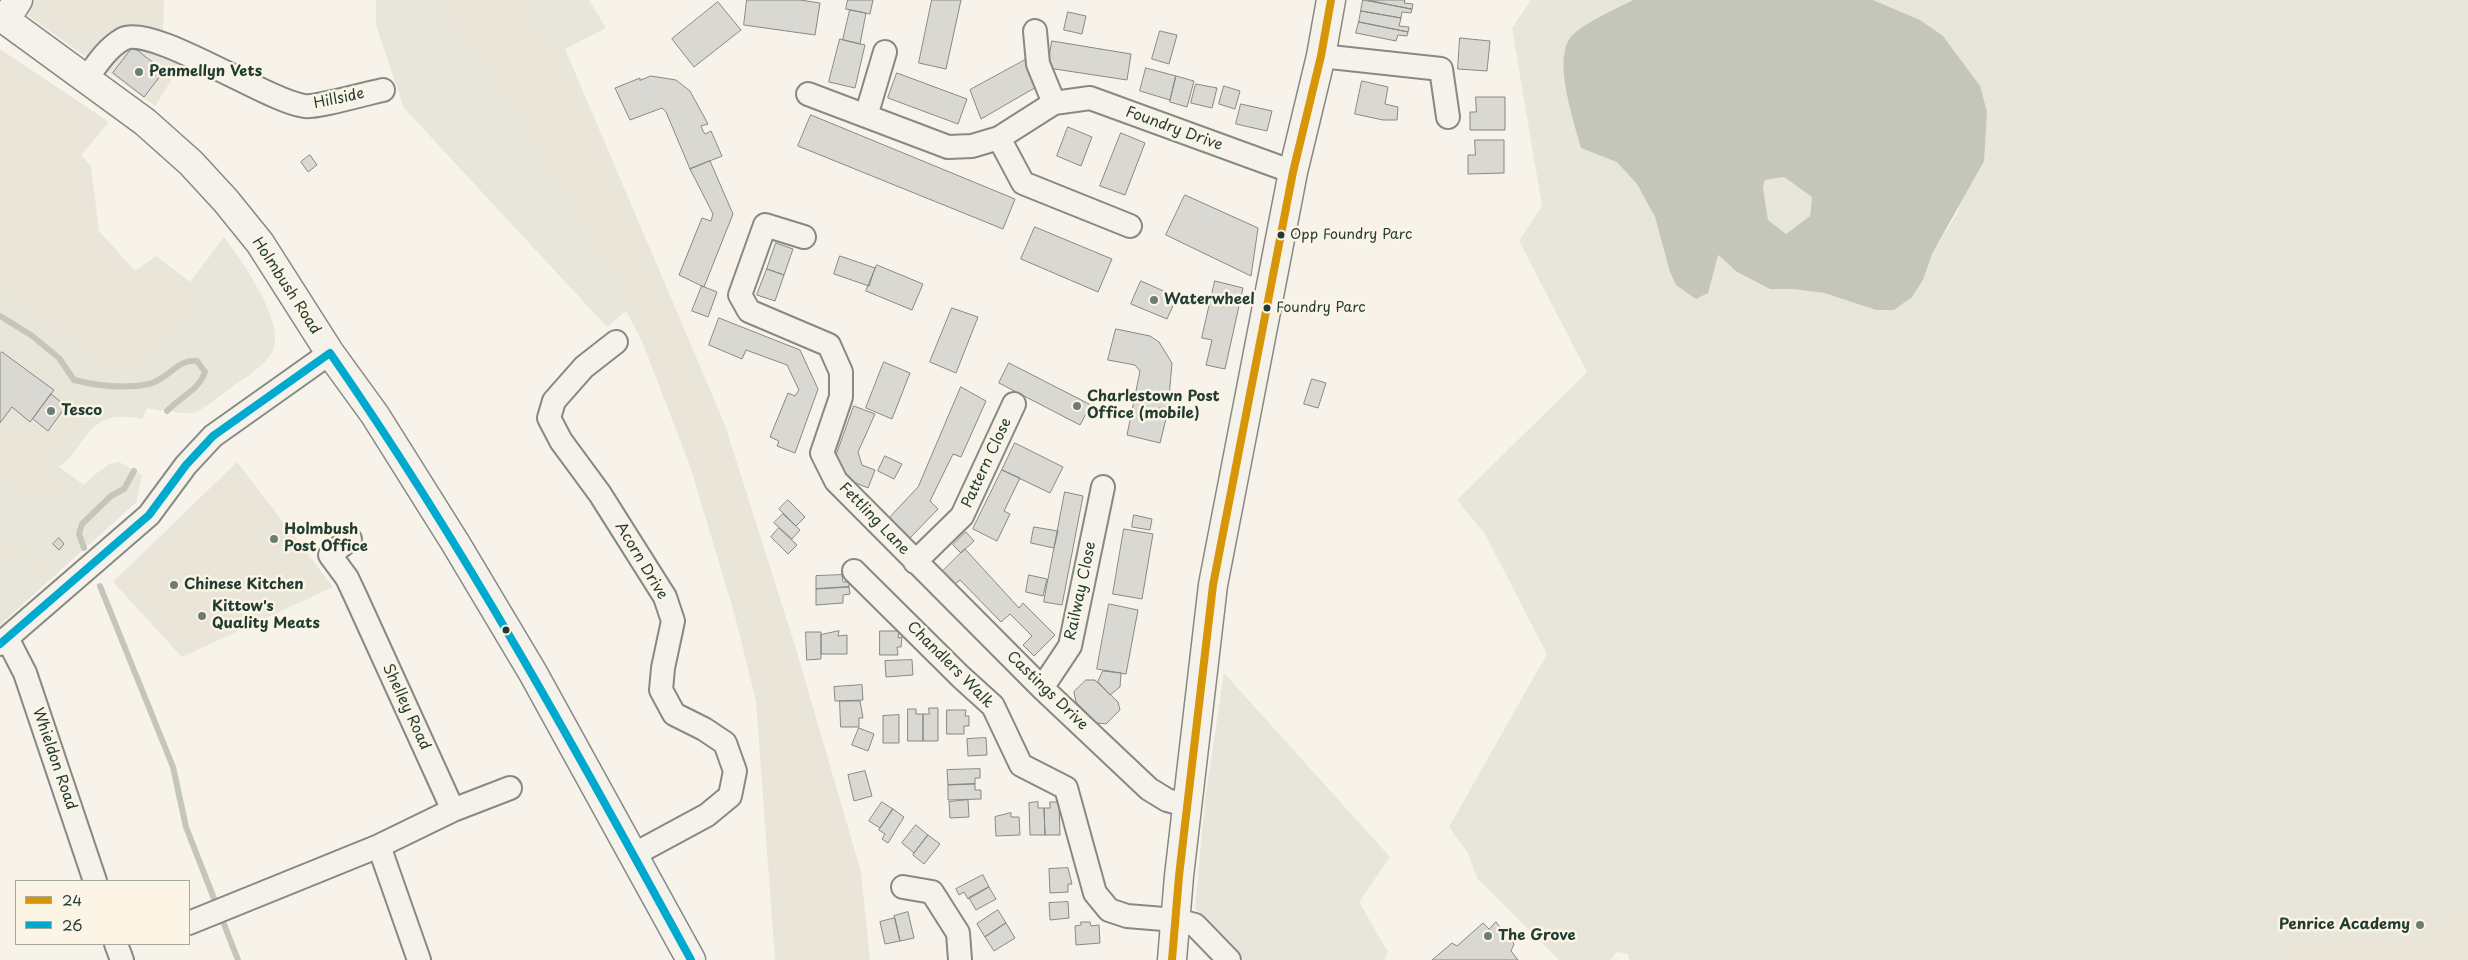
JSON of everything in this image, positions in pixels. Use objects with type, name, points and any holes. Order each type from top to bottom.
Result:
[{"type":"main road","points":[[1172,960],[1213,585],[1293,172],[1321,56],[1331,0]]},
{"type":"main road","name":"Holmbush Road","points":[[8,12],[87,78],[145,122],[191,163],[226,201],[260,243],[330,353],[375,415],[456,544],[533,673],[691,960]]},
{"type":"street","points":[[1035,31],[1038,64],[1054,103]]},
{"type":"street","name":"Hillside","points":[[87,78],[106,51],[125,38],[158,42],[280,99],[306,106],[383,90]]},
{"type":"street","points":[[866,116],[885,52]]},
{"type":"street","points":[[1321,56],[1441,69],[1448,117]]},
{"type":"street","name":"Foundry Drive","points":[[808,94],[948,147],[972,146],[999,138],[1054,103],[1090,98],[1293,172]]},
{"type":"street","points":[[999,138],[1023,183],[1130,226]]},
{"type":"street","name":"Fettling Lane","points":[[804,237],[765,225],[740,296],[750,311],[829,345],[841,372],[841,397],[822,453],[836,481],[915,562]]},
{"type":"street","name":"Acorn Drive","points":[[616,342],[584,367],[554,401],[549,418],[561,441],[600,494],[666,597],[673,621],[663,668],[661,690],[674,714],[704,729],[725,743],[735,771],[730,796],[706,814],[634,855]]},
{"type":"street","points":[[4,641],[148,515],[186,465],[214,436],[330,353]]},
{"type":"street","name":"Pattern Close","points":[[915,562],[962,516],[1014,404]]},
{"type":"street","name":"Railway Close","points":[[1042,688],[1070,646],[1103,487]]},
{"type":"street","name":"Shelley Road","points":[[350,539],[330,555],[351,587],[453,810]]},
{"type":"street","name":"Castings Drive","points":[[915,562],[1042,688],[1149,789],[1168,800],[1188,806]]},
{"type":"street","name":"Chandlers Walk","points":[[854,571],[993,706],[1021,765],[1066,788],[1095,893],[1109,910],[1127,916],[1176,920],[1195,925],[1229,960]]},
{"type":"street","name":"Whieldon Road","points":[[4,641],[25,673],[95,880]]},
{"type":"street","points":[[208,916],[379,846],[453,810],[510,788]]},
{"type":"street","points":[[379,846],[418,956]]},
{"type":"street","points":[[904,887],[932,892],[958,934],[960,960]]},
{"type":"shaded area","points":[[6,0],[164,0],[163,37],[192,47],[155,106]]},
{"type":"shaded area","points":[[376,0],[427,0],[498,103],[626,311],[607,327],[404,108],[376,25]]},
{"type":"shaded area","points":[[427,0],[527,0],[565,49],[725,425],[796,649],[861,872],[870,960],[775,960],[756,701],[735,616],[690,466],[642,341],[626,311],[498,103]]},
{"type":"shaded area","points":[[527,0],[589,0],[606,28],[565,49]]},
{"type":"shaded area","points":[[1531,0],[1633,0],[1612,10],[1564,51],[1564,69],[1581,148],[1617,162],[1638,184],[1653,212],[1670,272],[1717,255],[1737,272],[1770,289],[1793,289],[1824,293],[1876,310],[1894,310],[1912,297],[1923,280],[1932,254],[1959,210],[1920,20],[1873,0],[2468,0],[2468,907],[2276,943],[2269,960],[1629,960],[1628,954],[1617,952],[1610,960],[1559,960],[1477,878],[1468,853],[1449,827],[1547,654],[1485,534],[1457,500],[1587,372],[1519,241],[1542,206],[1512,28]]},
{"type":"shaded area","points":[[1633,0],[1873,0],[1920,20],[1943,36],[1980,86],[1987,112],[1984,161],[1932,254],[1923,280],[1912,297],[1894,310],[1876,310],[1824,293],[1793,289],[1770,289],[1737,272],[1718,255],[1708,293],[1696,299],[1676,285],[1670,272],[1655,217],[1637,184],[1617,162],[1581,148],[1566,92],[1564,62],[1565,49],[1570,38],[1581,28]],"holes":[[[1784,177],[1812,197],[1810,216],[1786,234],[1768,220],[1763,187],[1765,180]]]},
{"type":"shaded area","points":[[0,49],[109,122],[81,155],[91,166],[99,231],[135,271],[156,256],[190,282],[193,299],[275,342],[273,351],[252,373],[192,413],[147,408],[142,419],[101,409],[55,464],[84,485],[109,464],[119,462],[142,475],[136,502],[0,625]]},
{"type":"shaded area","points":[[1784,177],[1812,197],[1810,216],[1786,234],[1768,220],[1763,187],[1765,180]]},
{"type":"shaded area","points":[[224,237],[250,275],[267,308],[273,324],[275,338],[270,355],[250,375],[197,412],[192,413],[172,412],[178,405],[201,391],[215,366],[211,350],[204,346],[180,356],[151,375],[138,381],[104,383],[104,389],[131,391],[157,387],[182,376],[187,379],[188,385],[161,411],[147,408],[142,419],[119,417],[103,421],[92,429],[62,465],[48,468],[48,462],[55,460],[95,405],[0,334],[0,302],[11,306],[106,378],[116,381],[132,369],[142,379],[196,314],[199,306],[193,299],[190,282]]},
{"type":"shaded area","points":[[119,462],[142,475],[136,502],[89,545],[79,534],[69,536],[59,512],[94,476],[110,465]]},
{"type":"shaded area","points":[[237,462],[333,587],[182,657],[113,582]]},
{"type":"shaded area","points":[[0,487],[47,520],[59,538],[43,554],[11,531],[20,519],[0,502]]},
{"type":"shaded area","points":[[0,560],[28,583],[31,595],[0,625],[0,598],[6,590],[0,584]]},
{"type":"shaded area","points":[[1224,673],[1390,857],[1359,902],[1388,952],[1384,960],[1244,960],[1195,908],[1205,800]]},
{"type":"shaded area","name":"Penrice Academy","points":[[2468,907],[2468,960],[2269,960],[2276,943]]},
{"type":"building","points":[[747,0],[800,0],[820,3],[815,35],[744,25]]},
{"type":"building","points":[[848,0],[873,0],[870,14],[846,9]]},
{"type":"building","points":[[932,0],[961,0],[946,69],[919,63]]},
{"type":"building","points":[[1363,0],[1412,9],[1411,13],[1402,12],[1401,18],[1361,11]]},
{"type":"building","points":[[1368,0],[1405,0],[1404,3],[1413,4],[1412,9]]},
{"type":"building","points":[[718,2],[741,30],[694,67],[672,39]]},
{"type":"building","points":[[850,10],[866,13],[860,44],[843,40]]},
{"type":"building","points":[[1361,11],[1401,18],[1399,26],[1409,27],[1408,32],[1359,22]]},
{"type":"building","points":[[1068,12],[1086,16],[1082,34],[1064,30]]},
{"type":"building","points":[[1359,22],[1408,32],[1407,36],[1398,35],[1396,41],[1356,33]]},
{"type":"building","points":[[1160,31],[1177,35],[1169,64],[1152,59]]},
{"type":"building","points":[[1460,38],[1490,41],[1487,71],[1458,69]]},
{"type":"building","points":[[840,39],[865,45],[855,88],[829,82]]},
{"type":"building","points":[[1052,41],[1131,54],[1127,80],[1048,68]]},
{"type":"building","name":"Penmellyn Vets","points":[[133,47],[164,71],[144,97],[113,73]]},
{"type":"building","points":[[1027,59],[1038,86],[981,119],[970,90]]},
{"type":"building","points":[[1146,68],[1176,76],[1170,100],[1140,91]]},
{"type":"building","points":[[897,73],[967,99],[958,124],[888,98]]},
{"type":"building","points":[[651,76],[676,80],[690,91],[708,124],[701,126],[703,131],[705,134],[711,131],[722,156],[690,169],[666,112],[662,108],[630,120],[615,88],[640,78],[640,80]]},
{"type":"building","points":[[1176,76],[1194,81],[1187,107],[1170,102]]},
{"type":"building","points":[[1362,81],[1388,87],[1385,104],[1398,107],[1397,120],[1383,120],[1355,114]]},
{"type":"building","points":[[1196,84],[1217,88],[1212,108],[1191,103]]},
{"type":"building","points":[[1224,86],[1240,91],[1235,109],[1219,104]]},
{"type":"building","points":[[1476,97],[1505,97],[1505,130],[1470,130],[1470,112],[1476,112]]},
{"type":"building","points":[[1241,104],[1272,111],[1267,131],[1236,124]]},
{"type":"building","points":[[811,115],[1015,199],[1003,229],[798,146]]},
{"type":"building","points":[[1068,127],[1092,137],[1081,166],[1057,156]]},
{"type":"building","points":[[1121,133],[1145,143],[1125,195],[1100,186]]},
{"type":"building","points":[[1475,140],[1504,140],[1504,173],[1468,174],[1468,155],[1475,155]]},
{"type":"building","points":[[310,155],[317,165],[308,172],[301,162]]},
{"type":"building","points":[[710,161],[733,214],[704,287],[679,275],[702,218],[711,221],[713,214],[690,169]]},
{"type":"building","points":[[1185,195],[1258,228],[1251,276],[1166,235]]},
{"type":"building","points":[[1035,227],[1112,259],[1098,292],[1021,259]]},
{"type":"building","points":[[776,243],[793,249],[784,275],[767,269]]},
{"type":"building","points":[[840,256],[875,268],[869,286],[834,274]]},
{"type":"building","points":[[877,265],[923,284],[912,310],[866,291]]},
{"type":"building","points":[[767,269],[784,275],[775,301],[757,295]]},
{"type":"building","name":"Waterwheel","points":[[1141,281],[1177,297],[1167,319],[1131,304]]},
{"type":"building","points":[[1215,281],[1243,288],[1225,369],[1206,365],[1212,340],[1202,338]]},
{"type":"building","points":[[702,286],[717,292],[708,317],[692,311]]},
{"type":"building","points":[[952,308],[978,317],[956,373],[930,362]]},
{"type":"building","points":[[719,318],[800,350],[818,389],[795,453],[777,446],[779,441],[770,437],[788,393],[795,396],[799,390],[787,365],[746,350],[742,359],[709,345]]},
{"type":"building","points":[[1116,329],[1150,336],[1159,342],[1172,363],[1168,409],[1159,408],[1157,416],[1166,419],[1160,443],[1127,435],[1140,371],[1135,365],[1108,360]]},
{"type":"building","name":"Tesco","points":[[2,352],[54,390],[30,422],[12,407],[0,423],[0,354]]},
{"type":"building","points":[[884,362],[910,373],[892,419],[866,408]]},
{"type":"building","points":[[1009,363],[1091,405],[1080,425],[999,383]]},
{"type":"building","points":[[1312,379],[1326,383],[1318,408],[1304,404]]},
{"type":"building","points":[[961,387],[986,401],[961,457],[953,454],[930,501],[938,509],[908,540],[887,520],[918,487]]},
{"type":"building","name":"Tesco","points":[[51,394],[66,406],[48,431],[33,419]]},
{"type":"building","points":[[854,406],[875,414],[858,452],[862,465],[875,470],[868,488],[849,480],[836,456]]},
{"type":"building","points":[[1015,443],[1063,467],[1050,493],[1002,470]]},
{"type":"building","points":[[885,456],[902,464],[894,479],[878,471]]},
{"type":"building","points":[[1002,470],[1020,478],[1004,511],[1010,514],[997,541],[973,529]]},
{"type":"building","points":[[1065,492],[1083,496],[1062,605],[1044,602]]},
{"type":"building","points":[[788,500],[805,517],[796,526],[779,509]]},
{"type":"building","points":[[783,514],[800,530],[792,539],[774,523]]},
{"type":"building","points":[[1134,515],[1152,519],[1150,530],[1132,527]]},
{"type":"building","points":[[1034,527],[1058,531],[1054,548],[1031,543]]},
{"type":"building","points":[[779,528],[797,545],[788,554],[771,537]]},
{"type":"building","points":[[1124,529],[1153,534],[1142,599],[1113,594]]},
{"type":"building","points":[[966,532],[974,541],[961,553],[953,545]]},
{"type":"building","points":[[59,538],[64,544],[59,550],[53,544]]},
{"type":"building","points":[[965,549],[1019,608],[1023,603],[1055,635],[1034,656],[1023,645],[1032,636],[1010,614],[1001,622],[960,580],[955,584],[942,572]]},
{"type":"building","points":[[842,575],[843,582],[849,582],[849,587],[816,589],[816,576]]},
{"type":"building","points":[[1029,575],[1047,579],[1043,596],[1026,592]]},
{"type":"building","points":[[849,587],[850,594],[843,595],[843,603],[816,605],[816,589]]},
{"type":"building","points":[[1109,604],[1138,610],[1126,674],[1097,669]]},
{"type":"building","points":[[839,631],[838,636],[847,635],[847,654],[821,654],[821,635]]},
{"type":"building","points":[[880,631],[899,631],[898,638],[902,637],[901,647],[897,647],[898,655],[880,655]]},
{"type":"building","points":[[806,632],[821,632],[821,659],[807,660]]},
{"type":"building","points":[[912,660],[913,675],[886,677],[885,661]]},
{"type":"building","points":[[1103,671],[1121,673],[1120,687],[1110,695],[1098,682]]},
{"type":"building","points":[[1086,680],[1095,680],[1118,702],[1120,710],[1106,724],[1097,723],[1076,702],[1074,692]]},
{"type":"building","points":[[862,685],[863,700],[835,701],[834,687]]},
{"type":"building","points":[[840,701],[860,701],[863,718],[859,718],[859,727],[841,727]]},
{"type":"building","points":[[929,708],[938,708],[938,741],[923,741],[923,714],[929,714]]},
{"type":"building","points":[[908,709],[916,709],[916,714],[923,714],[923,741],[908,741]]},
{"type":"building","points":[[947,710],[966,710],[965,716],[969,716],[969,726],[964,726],[964,734],[947,734]]},
{"type":"building","points":[[899,715],[899,743],[883,743],[883,716]]},
{"type":"building","points":[[859,728],[874,734],[868,751],[852,745]]},
{"type":"building","points":[[986,738],[987,755],[968,756],[967,739]]},
{"type":"building","points":[[980,769],[980,778],[975,778],[975,784],[948,785],[947,770]]},
{"type":"building","points":[[865,771],[872,796],[854,801],[848,775]]},
{"type":"building","points":[[975,784],[975,790],[981,790],[981,799],[948,800],[948,785]]},
{"type":"building","points":[[968,800],[969,817],[950,818],[949,802]]},
{"type":"building","points":[[882,802],[893,809],[880,828],[869,821]]},
{"type":"building","points":[[1038,802],[1038,808],[1044,808],[1045,835],[1030,835],[1029,803]]},
{"type":"building","points":[[1050,802],[1059,802],[1060,835],[1045,835],[1044,808],[1050,808]]},
{"type":"building","points":[[893,809],[904,817],[888,843],[882,839],[885,834],[879,830]]},
{"type":"building","points":[[1011,813],[1011,817],[1019,817],[1020,835],[996,836],[995,817]]},
{"type":"building","points":[[916,825],[928,835],[914,853],[902,843]]},
{"type":"building","points":[[928,835],[940,844],[924,864],[913,855]]},
{"type":"building","points":[[1068,868],[1072,884],[1068,884],[1068,892],[1050,893],[1049,869]]},
{"type":"building","points":[[983,875],[989,887],[968,899],[964,892],[959,895],[956,889]]},
{"type":"building","points":[[989,887],[996,899],[976,910],[969,898]]},
{"type":"building","points":[[1068,902],[1069,918],[1050,920],[1049,903]]},
{"type":"building","points":[[998,910],[1006,923],[985,937],[977,924]]},
{"type":"building","points":[[908,912],[914,938],[900,941],[894,916]]},
{"type":"building","points":[[895,918],[900,941],[885,944],[880,922]]},
{"type":"building","points":[[1081,922],[1090,922],[1091,926],[1099,925],[1100,943],[1076,945],[1075,926],[1081,925]]},
{"type":"building","name":"The Grove","points":[[1496,922],[1514,944],[1511,951],[1518,960],[1432,960],[1452,943],[1457,946],[1483,923],[1489,929]]},
{"type":"building","points":[[1006,923],[1015,938],[994,951],[985,937]]},
{"type":"waterway","points":[[0,316],[31,335],[59,358],[74,380],[121,387],[140,386],[156,382],[184,363],[197,361],[205,372],[202,379],[167,411]]},
{"type":"waterway","points":[[84,548],[79,534],[82,524],[111,496],[124,489],[134,471]]},
{"type":"waterway","points":[[100,586],[173,767],[186,827],[238,960]]},
{"type":"transit line","name":"24","points":[[1172,960],[1179,876],[1213,585],[1293,172],[1321,56],[1331,0]]},
{"type":"transit line","name":"26","points":[[0,644],[149,515],[186,465],[213,436],[330,353],[380,426],[474,576],[563,728],[691,960]]},
{"type":"place","name":"Penmellyn Vets","points":[[139,72]]},
{"type":"place","name":"Opp Foundry Parc","points":[[1281,235]]},
{"type":"place","name":"Waterwheel","points":[[1154,300]]},
{"type":"place","name":"Foundry Parc","points":[[1267,308]]},
{"type":"place","name":"Charlestown Post Office (mobile)","points":[[1077,406]]},
{"type":"place","name":"Tesco","points":[[51,411]]},
{"type":"place","name":"Holmbush Post Office","points":[[274,539]]},
{"type":"place","name":"Chinese Kitchen","points":[[174,585]]},
{"type":"place","name":"Kittow's Quality Meats","points":[[202,616]]},
{"type":"place","name":"Penrice Academy","points":[[2420,925]]},
{"type":"place","name":"The Grove","points":[[1488,936]]}]
